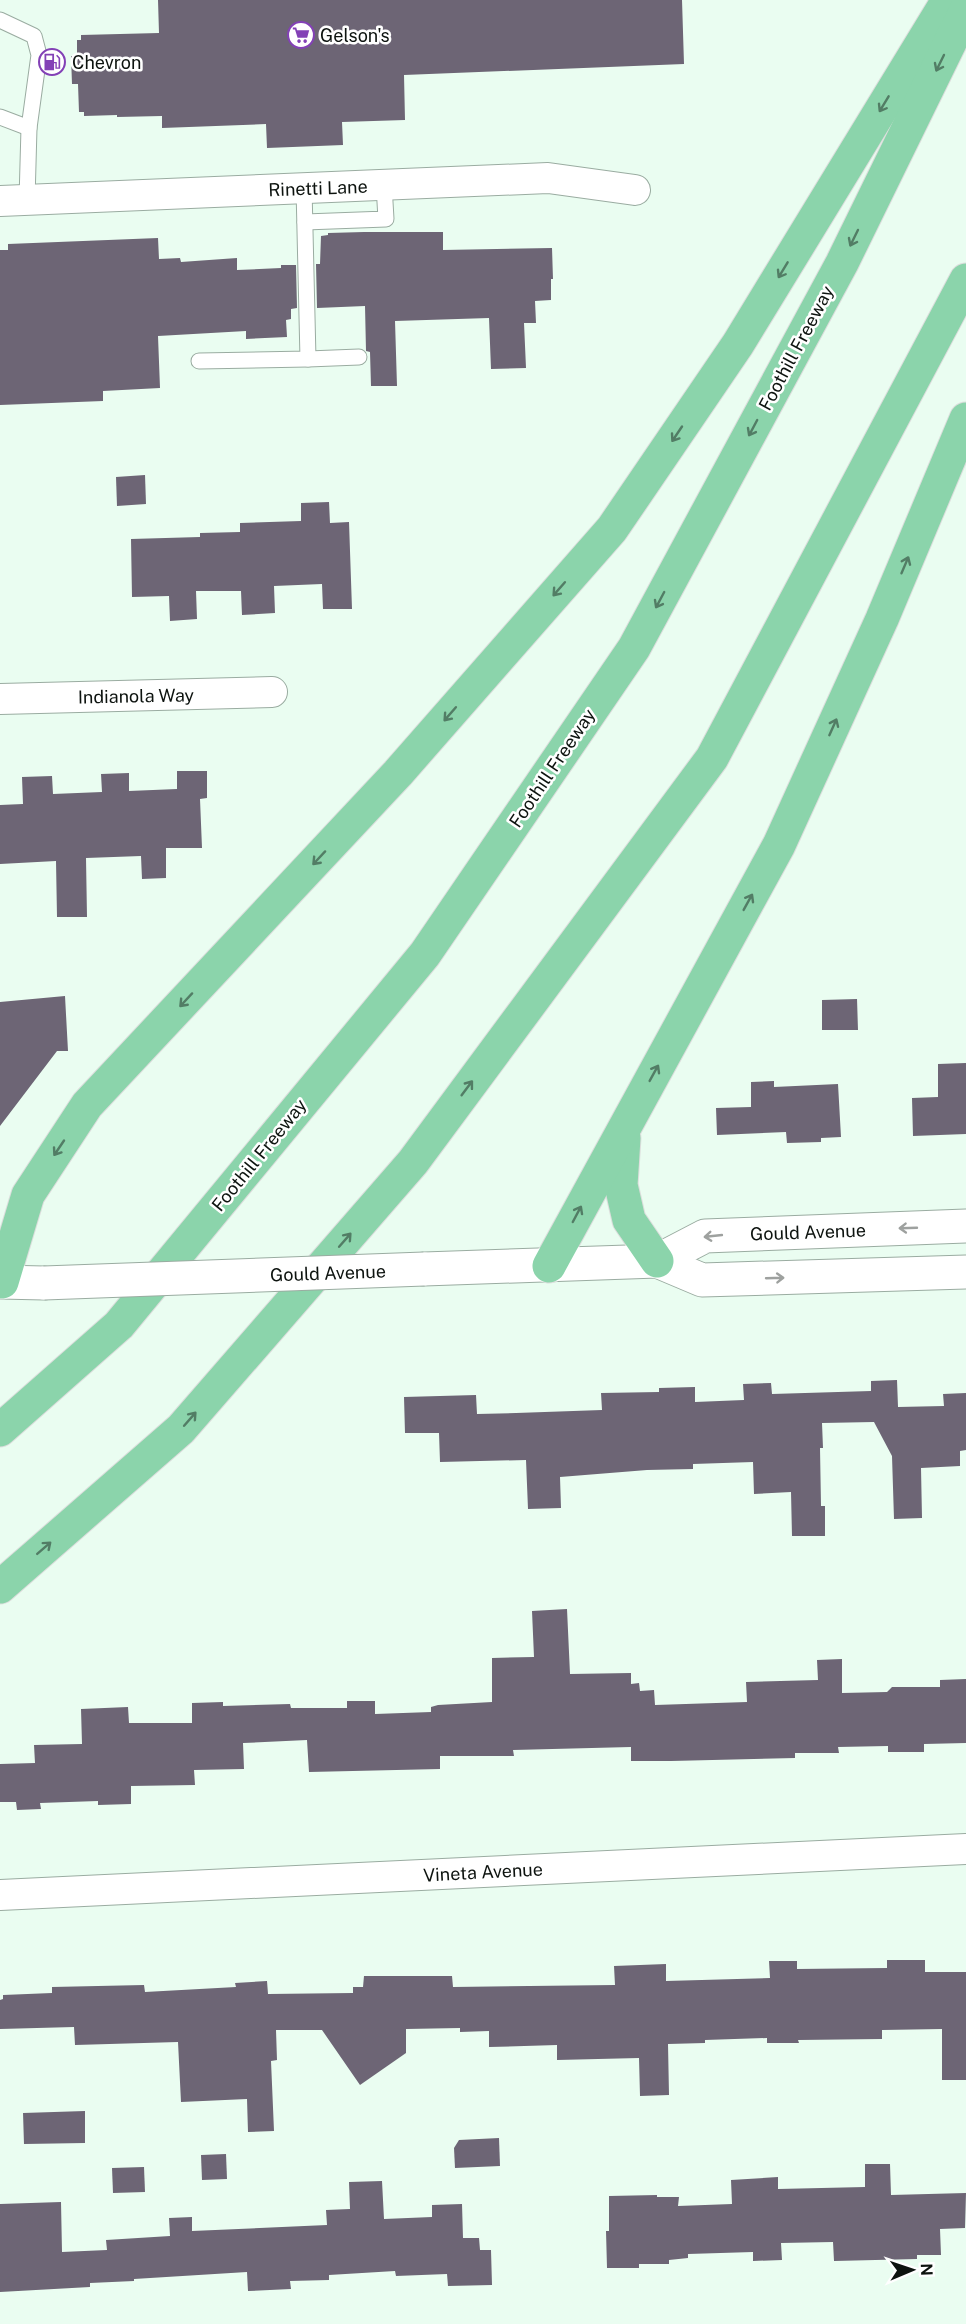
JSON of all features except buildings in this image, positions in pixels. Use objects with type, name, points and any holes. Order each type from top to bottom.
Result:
[{"type":"highway","points":[[1,1282],[28,1195],[87,1105],[398,773],[612,529],[738,344],[948,0]]},
{"type":"highway","name":"Foothill Freeway","points":[[0,1430],[119,1325],[417,964],[634,648],[842,263],[966,10]]},
{"type":"highway","points":[[0,1587],[181,1429],[413,1161],[697,777],[711,758],[966,280]]},
{"type":"highway","points":[[549,1266],[779,845],[882,619],[966,419]]},
{"type":"highway","points":[[625,1124],[621,1185],[629,1220],[657,1261]]},
{"type":"street","name":"Rinetti Lane","points":[[13,200],[548,178],[635,190]]},
{"type":"street","name":"Indianola Way","points":[[0,699],[272,692]]},
{"type":"street","name":"Gould Avenue","points":[[1,1282],[44,1283],[657,1261],[705,1236],[966,1226]]},
{"type":"street","name":"Gould Avenue","points":[[657,1261],[702,1280],[966,1272]]},
{"type":"street","name":"Vineta Avenue","points":[[0,1895],[966,1849]]},
{"type":"lane","points":[[1,22],[34,36],[39,55],[29,128],[13,200]]},
{"type":"lane","points":[[0,117],[29,128]]},
{"type":"lane","points":[[305,222],[386,219],[384,185]]},
{"type":"lane","points":[[304,188],[308,359]]},
{"type":"lane","points":[[199,361],[359,357]]},
{"type":"place","name":"Gelson's","points":[[301,35]]},
{"type":"place","name":"Chevron","points":[[52,62]]}]
